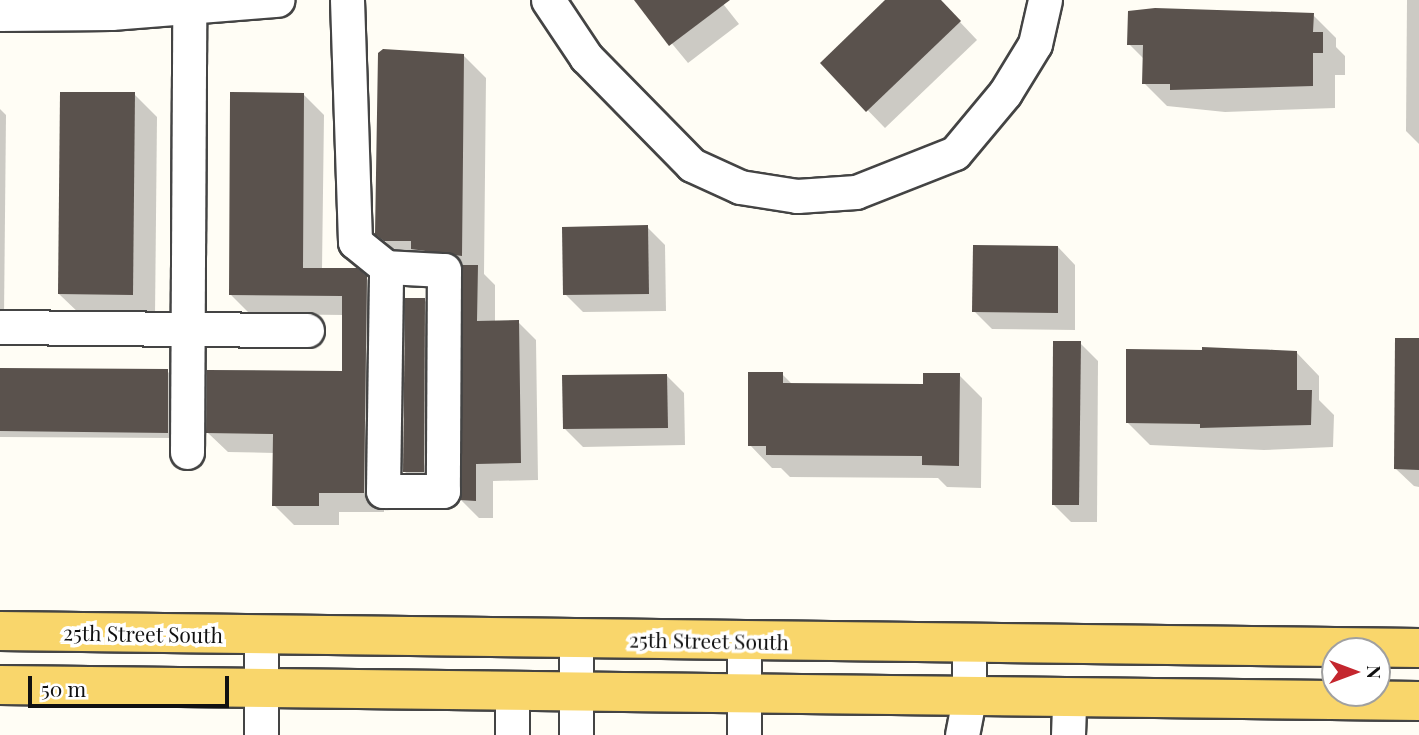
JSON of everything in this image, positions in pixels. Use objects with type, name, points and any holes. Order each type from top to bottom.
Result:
[{"type":"main road","name":"25th Street South","points":[[0,631],[1419,648]]},
{"type":"main road","points":[[0,685],[969,698],[1068,717],[1419,701]]},
{"type":"street","points":[[0,14],[189,8],[277,0]]},
{"type":"street","points":[[347,0],[355,242],[386,267],[444,270],[443,491],[383,491],[386,267]]},
{"type":"street","points":[[548,0],[586,57],[692,165],[740,187],[797,197],[856,192],[955,153],[1005,93],[1035,44],[1045,0]]},
{"type":"street","points":[[187,452],[189,8]]},
{"type":"street","points":[[0,327],[307,330]]},
{"type":"street","points":[[261,635],[261,735]]},
{"type":"street","points":[[576,638],[576,735]]},
{"type":"street","points":[[744,640],[744,735]]},
{"type":"street","points":[[962,735],[969,698],[969,644]]},
{"type":"street","points":[[512,692],[512,735]]},
{"type":"building","points":[[634,0],[730,0],[669,46]]},
{"type":"building","points":[[885,0],[941,0],[961,21],[866,112],[820,63]]},
{"type":"building","points":[[1155,8],[1314,13],[1313,32],[1323,32],[1323,53],[1313,53],[1313,86],[1170,90],[1170,84],[1142,84],[1143,45],[1127,45],[1128,11]]},
{"type":"building","points":[[383,49],[464,54],[462,256],[411,249],[411,241],[384,241],[375,234],[378,53]]},
{"type":"building","points":[[60,92],[135,92],[133,295],[58,294]]},
{"type":"building","points":[[230,92],[304,93],[303,268],[357,268],[367,276],[364,493],[319,493],[319,506],[272,506],[273,434],[206,433],[207,370],[342,371],[342,296],[229,295]]},
{"type":"building","points":[[648,225],[649,294],[563,295],[562,227]]},
{"type":"building","points":[[973,245],[1058,246],[1058,313],[972,312]]},
{"type":"building","points":[[462,265],[478,265],[477,321],[519,320],[521,463],[476,464],[476,501],[460,500]]},
{"type":"building","points":[[405,298],[425,298],[424,472],[403,472]]},
{"type":"building","points":[[1395,338],[1419,338],[1419,470],[1394,469]]},
{"type":"building","points":[[1053,341],[1081,341],[1079,505],[1052,505]]},
{"type":"building","points":[[1202,347],[1297,351],[1297,390],[1312,390],[1311,425],[1200,428],[1200,424],[1126,423],[1126,349],[1202,350]]},
{"type":"building","points":[[0,368],[168,369],[168,433],[0,431]]},
{"type":"building","points":[[748,372],[783,372],[783,383],[923,384],[923,373],[960,373],[959,466],[922,465],[922,456],[766,455],[766,446],[748,446]]},
{"type":"building","points":[[667,374],[668,428],[563,429],[562,375]]}]
